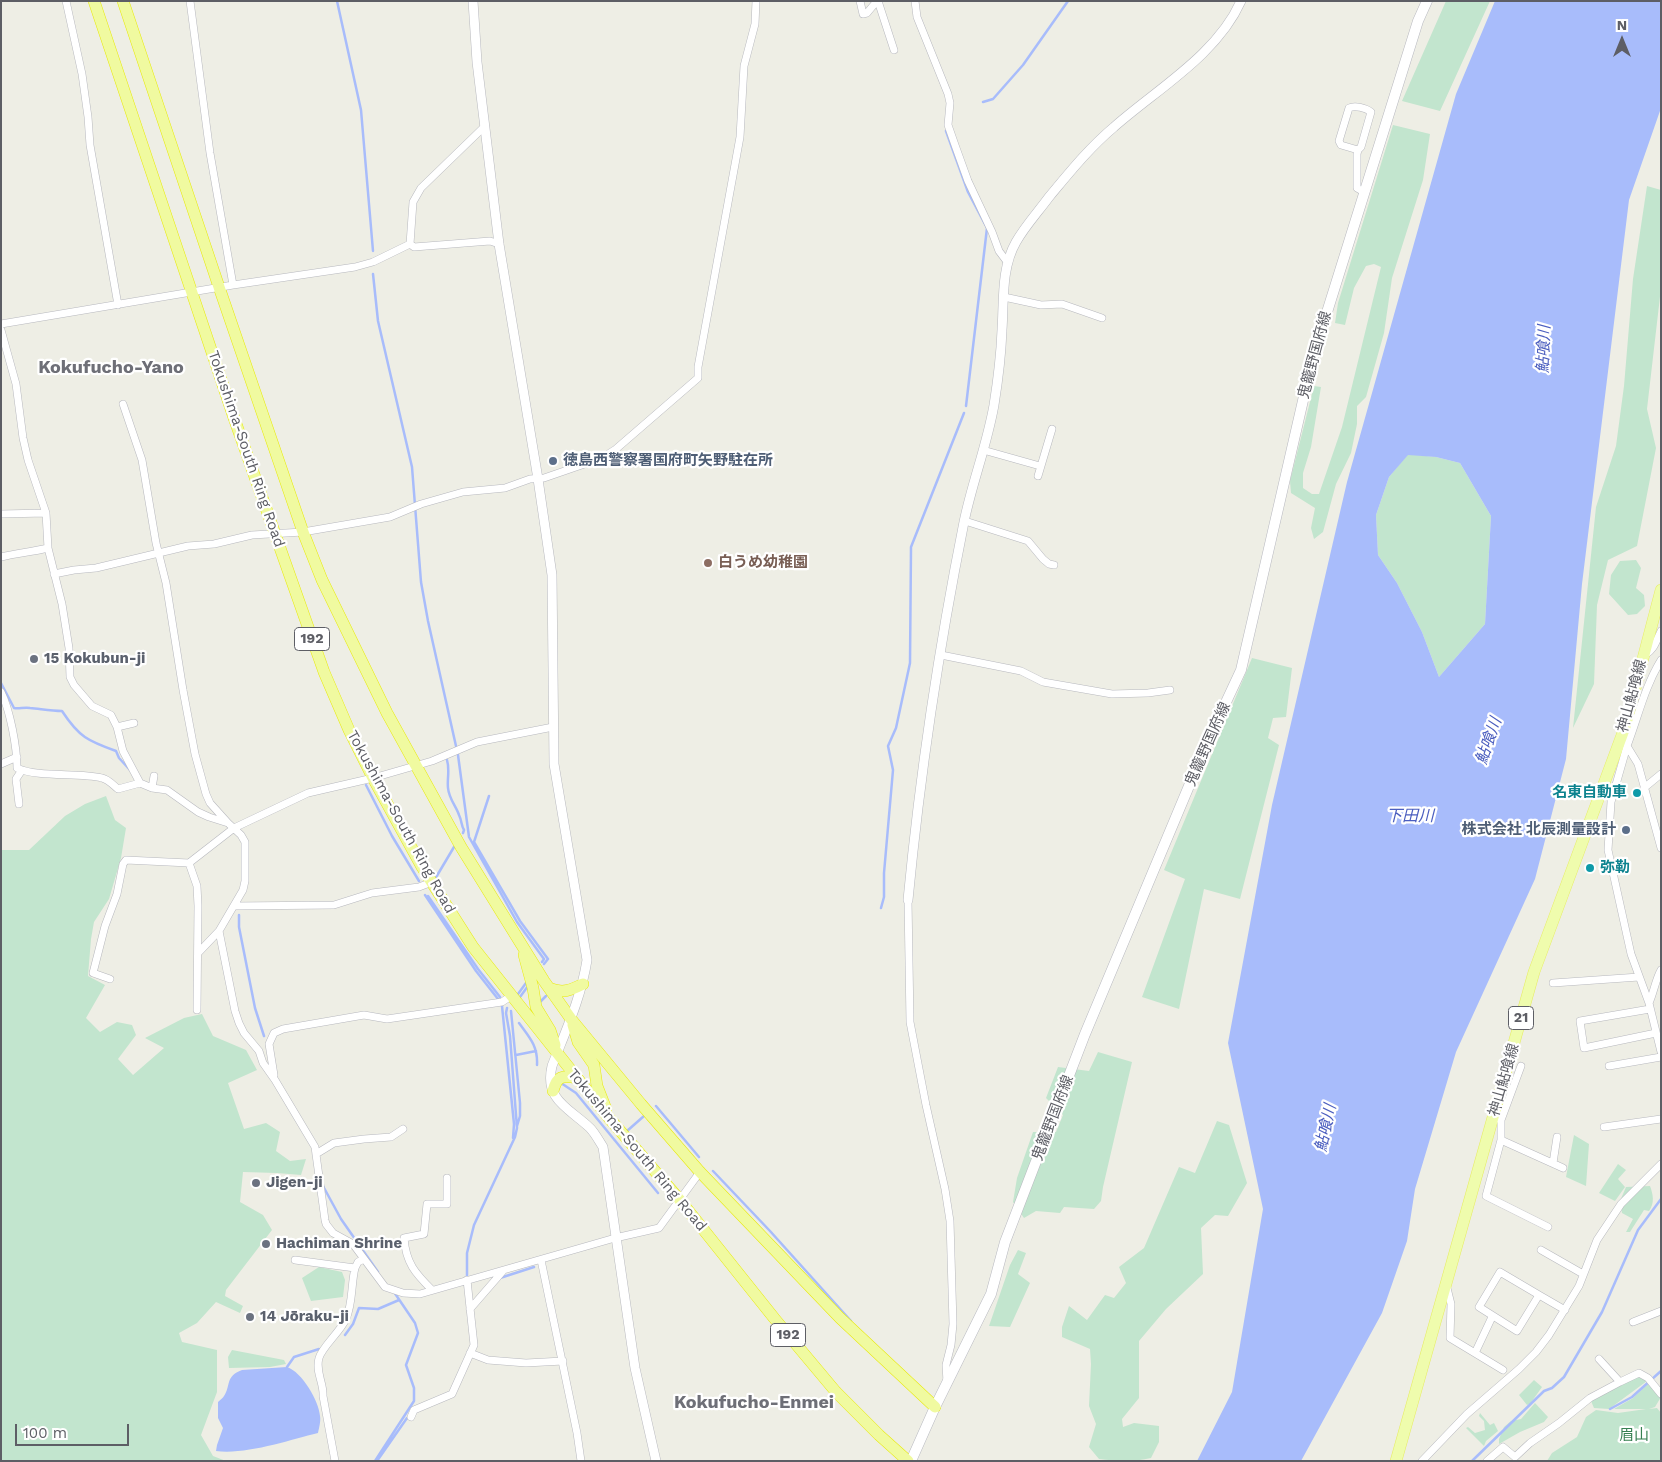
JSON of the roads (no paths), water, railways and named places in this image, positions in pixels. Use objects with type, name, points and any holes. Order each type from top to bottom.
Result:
[{"type":"highway","name":"Tokushima-South Ring Road","points":[[94,1],[192,292],[324,672],[349,730],[373,778],[432,882],[472,947],[609,1118],[679,1199],[836,1392],[879,1436],[909,1461]]},
{"type":"highway","name":"Tokushima-South Ring Road","points":[[123,1],[303,532],[322,580],[358,656],[461,847],[549,988],[571,1019],[641,1104],[700,1172],[840,1318],[935,1407]]},
{"type":"highway","points":[[522,946],[536,1007],[550,1030],[557,1052]]},
{"type":"highway","points":[[549,988],[555,991],[567,991],[583,984]]},
{"type":"highway","points":[[571,1019],[578,1042],[594,1065],[597,1086],[609,1118]]},
{"type":"highway","points":[[553,1091],[555,1083],[559,1078],[564,1076],[577,1078]]},
{"type":"main road","name":"鬼籠野国府線","points":[[909,1461],[991,1294],[1005,1242],[1085,1034],[1207,743],[1241,670],[1313,356],[1418,21],[1427,1]]},
{"type":"main road","name":"神山鮎喰線","points":[[1396,1461],[1446,1285],[1497,1118],[1534,972],[1625,727],[1661,590]]},
{"type":"street","points":[[66,1],[82,74],[90,144],[118,305]]},
{"type":"street","points":[[190,1],[210,153],[233,285]]},
{"type":"street","points":[[474,1],[477,62],[499,244],[552,575],[554,764],[587,960],[583,984],[557,1052],[550,1076],[553,1091],[568,1111],[591,1129],[603,1148],[635,1368],[656,1461]]},
{"type":"street","points":[[54,574],[96,568],[188,546],[275,532],[303,532],[390,517],[415,506],[463,492],[505,488],[530,480],[544,478],[602,458],[616,449],[698,378],[698,367],[740,137],[744,66],[755,24],[756,1]]},
{"type":"street","points":[[860,1],[863,14],[868,13],[877,1]]},
{"type":"street","points":[[877,1],[894,50]]},
{"type":"street","points":[[915,1],[917,17],[948,94],[950,103],[948,125],[955,146],[999,251],[1008,263]]},
{"type":"street","points":[[947,1383],[946,1365],[951,1345],[953,1324],[950,1221],[910,1022],[908,900],[914,834],[951,590],[964,521],[994,408],[1000,370],[1008,263],[1010,254],[1021,234],[1089,150],[1114,126],[1204,53],[1227,27],[1241,1]]},
{"type":"street","points":[[1358,150],[1341,144],[1339,141],[1349,108],[1352,106],[1371,112],[1361,147],[1358,150],[1357,188],[1364,192]]},
{"type":"street","points":[[410,244],[413,202],[421,188],[485,126]]},
{"type":"street","points":[[410,244],[414,247],[490,241],[499,244]]},
{"type":"street","points":[[1,324],[219,287],[355,268],[373,262],[410,244]]},
{"type":"street","points":[[1004,298],[1041,305],[1062,304],[1102,318]]},
{"type":"street","points":[[1,330],[16,384],[23,438],[28,460],[46,513],[48,548],[66,627],[70,677],[74,685],[92,706],[111,715],[117,726],[123,751],[140,783],[152,788],[167,790],[198,812],[231,825]]},
{"type":"street","points":[[123,404],[142,460],[166,584],[185,699],[204,786],[210,802],[245,842],[245,881],[243,890],[219,931],[198,954]]},
{"type":"street","points":[[1038,476],[1052,429]]},
{"type":"street","points":[[983,450],[1040,466]]},
{"type":"street","points":[[1,514],[46,513]]},
{"type":"street","points":[[964,521],[1028,541],[1042,559],[1054,565]]},
{"type":"street","points":[[1,556],[29,553],[48,548]]},
{"type":"street","points":[[1642,657],[1651,651],[1661,631]]},
{"type":"street","points":[[941,655],[1021,671],[1043,682],[1112,694],[1170,690]]},
{"type":"street","points":[[1661,660],[1652,676],[1626,746],[1611,802],[1608,850],[1631,954],[1650,1006],[1661,1052]]},
{"type":"street","points":[[1,692],[6,702],[17,756],[17,768],[102,778],[118,789],[140,783]]},
{"type":"street","points":[[117,726],[134,723]]},
{"type":"street","points":[[110,979],[93,973],[105,926],[118,894],[123,864],[126,860],[189,863],[231,825],[308,793],[373,778],[416,764],[432,761],[476,742],[553,727]]},
{"type":"street","points":[[1625,727],[1626,746],[1638,764],[1661,848]]},
{"type":"street","points":[[1,764],[17,756]]},
{"type":"street","points":[[19,804],[16,779],[22,770]]},
{"type":"street","points":[[1644,788],[1661,774]]},
{"type":"street","points":[[152,788],[154,776]]},
{"type":"street","points":[[189,863],[197,886],[197,1010]]},
{"type":"street","points":[[234,906],[334,904],[372,893],[419,887],[432,882]]},
{"type":"street","points":[[219,931],[235,1011],[244,1033],[259,1051],[263,1063],[314,1147],[326,1224],[333,1233],[354,1244],[382,1284],[393,1290],[412,1295],[504,1271],[615,1238],[659,1228],[700,1172]]},
{"type":"street","points":[[1650,1006],[1661,970]]},
{"type":"street","points":[[1553,983],[1639,977]]},
{"type":"street","points":[[275,1080],[269,1044],[274,1033],[283,1029],[364,1015],[387,1019],[502,1002],[511,996]]},
{"type":"street","points":[[1650,1006],[1580,1021],[1584,1048],[1656,1033]]},
{"type":"street","points":[[1609,1066],[1661,1057]]},
{"type":"street","points":[[1522,1066],[1497,1118],[1501,1140],[1486,1196],[1548,1227]]},
{"type":"street","points":[[1604,1127],[1661,1118]]},
{"type":"street","points":[[316,1154],[334,1143],[391,1137],[403,1129]]},
{"type":"street","points":[[1553,1163],[1557,1137]]},
{"type":"street","points":[[1501,1140],[1563,1168]]},
{"type":"street","points":[[1422,1461],[1467,1414],[1536,1352],[1549,1335],[1579,1286],[1597,1240],[1621,1204],[1661,1164]]},
{"type":"street","points":[[432,1290],[412,1268],[404,1238],[424,1234],[427,1204],[447,1204],[447,1178]]},
{"type":"street","points":[[1541,1250],[1583,1274]]},
{"type":"street","points":[[335,1461],[323,1390],[318,1375],[319,1356],[338,1332],[346,1317],[355,1268],[358,1262],[364,1259]]},
{"type":"street","points":[[294,1260],[355,1268]]},
{"type":"street","points":[[541,1260],[582,1461]]},
{"type":"street","points":[[470,1309],[504,1271]]},
{"type":"street","points":[[1539,1295],[1518,1331],[1492,1317],[1479,1307],[1500,1272],[1565,1310]]},
{"type":"street","points":[[411,1417],[414,1410],[452,1394],[474,1345],[467,1280]]},
{"type":"street","points":[[1446,1285],[1451,1304],[1450,1338],[1503,1370]]},
{"type":"street","points":[[1634,1322],[1661,1310]]},
{"type":"street","points":[[1474,1353],[1492,1317]]},
{"type":"street","points":[[470,1353],[488,1360],[526,1363],[563,1362]]},
{"type":"street","points":[[1599,1359],[1620,1382]]},
{"type":"street","points":[[1487,1461],[1503,1447],[1515,1457],[1530,1443],[1559,1423],[1584,1402],[1639,1373],[1648,1378],[1661,1394]]},
{"type":"water","name":"下田川","points":[[1495,1],[1661,1],[1661,108],[1629,200],[1582,584],[1566,759],[1535,879],[1456,1052],[1415,1189],[1407,1241],[1382,1313],[1301,1461],[1197,1461],[1232,1392],[1263,1209],[1228,1043],[1272,805],[1347,482],[1456,94]],"holes":[[[1408,455],[1436,457],[1460,463],[1491,516],[1485,624],[1439,677],[1422,632],[1397,583],[1378,555],[1376,515],[1389,477]]]},
{"type":"water","points":[[287,1367],[304,1381],[317,1403],[320,1416],[318,1433],[254,1449],[228,1452],[216,1451],[223,1428],[218,1418],[218,1402],[224,1396],[233,1375],[242,1370]]},
{"type":"waterway","points":[[337,1],[361,110],[373,251]]},
{"type":"waterway","points":[[983,102],[993,99],[1023,65],[1068,1]]},
{"type":"waterway","points":[[946,131],[968,192],[987,228],[966,406]]},
{"type":"waterway","points":[[373,274],[378,321],[412,467],[421,582],[458,755],[469,837],[517,922],[544,959],[542,962]]},
{"type":"waterway","points":[[881,908],[884,897],[884,873],[893,770],[888,746],[896,728],[910,663],[911,547],[964,413]]},
{"type":"waterway","points":[[1,683],[14,708],[62,711],[74,727],[85,737],[116,751],[119,758],[130,770]]},
{"type":"waterway","points":[[447,760],[449,792],[460,817],[464,830],[463,833]]},
{"type":"waterway","points":[[366,785],[392,836],[419,881]]},
{"type":"waterway","points":[[489,796],[474,842],[520,921],[548,959],[544,964]]},
{"type":"waterway","points":[[435,879],[454,847]]},
{"type":"waterway","points":[[425,895],[476,971],[498,999]]},
{"type":"waterway","points":[[428,896],[478,969],[500,997]]},
{"type":"waterway","points":[[239,915],[239,927],[255,1008],[264,1036]]},
{"type":"waterway","points":[[518,994],[526,983]]},
{"type":"waterway","points":[[520,997],[528,986]]},
{"type":"waterway","points":[[540,1002],[546,996]]},
{"type":"waterway","points":[[502,1006],[514,1124],[513,1138]]},
{"type":"waterway","points":[[467,1277],[467,1253],[474,1225],[515,1137],[517,1128],[507,1008]]},
{"type":"waterway","points":[[511,1011],[520,1103],[520,1116],[517,1126]]},
{"type":"waterway","points":[[519,1023],[535,1047],[537,1065]]},
{"type":"waterway","points":[[516,1055],[536,1051]]},
{"type":"waterway","points":[[561,1083],[576,1093],[658,1193]]},
{"type":"waterway","points":[[656,1106],[699,1157]]},
{"type":"waterway","points":[[627,1131],[644,1116]]},
{"type":"waterway","points":[[713,1171],[851,1321]]},
{"type":"waterway","points":[[323,1186],[341,1219],[378,1272]]},
{"type":"waterway","points":[[1472,1461],[1544,1391],[1552,1388],[1564,1377],[1602,1312],[1638,1230],[1661,1199]]},
{"type":"waterway","points":[[500,1278],[534,1267]]},
{"type":"waterway","points":[[375,1461],[414,1401],[414,1388],[406,1365],[418,1333],[415,1323],[394,1292]]},
{"type":"waterway","points":[[345,1335],[353,1324],[359,1308],[378,1309],[399,1300]]},
{"type":"waterway","points":[[287,1367],[294,1357],[319,1349]]},
{"type":"waterway","points":[[1610,1409],[1632,1397],[1661,1371]]},
{"type":"waterway","points":[[377,1461],[407,1418]]},
{"type":"place","name":"徳島西警察署国府町矢野駐在所","points":[[553,461]]},
{"type":"place","name":"白うめ幼稚園","points":[[708,563]]},
{"type":"place","name":"15 Kokubun-ji","points":[[34,659]]},
{"type":"place","name":"名東自動車","points":[[1637,793]]},
{"type":"place","name":"株式会社 北辰測量設計","points":[[1626,830]]},
{"type":"place","name":"弥勒","points":[[1590,868]]},
{"type":"place","name":"Jigen-ji","points":[[256,1183]]},
{"type":"place","name":"Hachiman Shrine","points":[[266,1244]]},
{"type":"place","name":"14 Jōraku-ji","points":[[250,1317]]},
{"type":"district","name":"Kokufucho-Yano","points":[[111,368]]},
{"type":"district","name":"Kokufucho-Enmei","points":[[754,1403]]},
{"type":"water label","name":"鮎喰川","points":[[1544,349]]},
{"type":"water label","name":"鮎喰川","points":[[1489,741]]},
{"type":"water label","name":"鮎喰川","points":[[1326,1128]]},
{"type":"park label","name":"眉山","points":[[1634,1436]]}]
